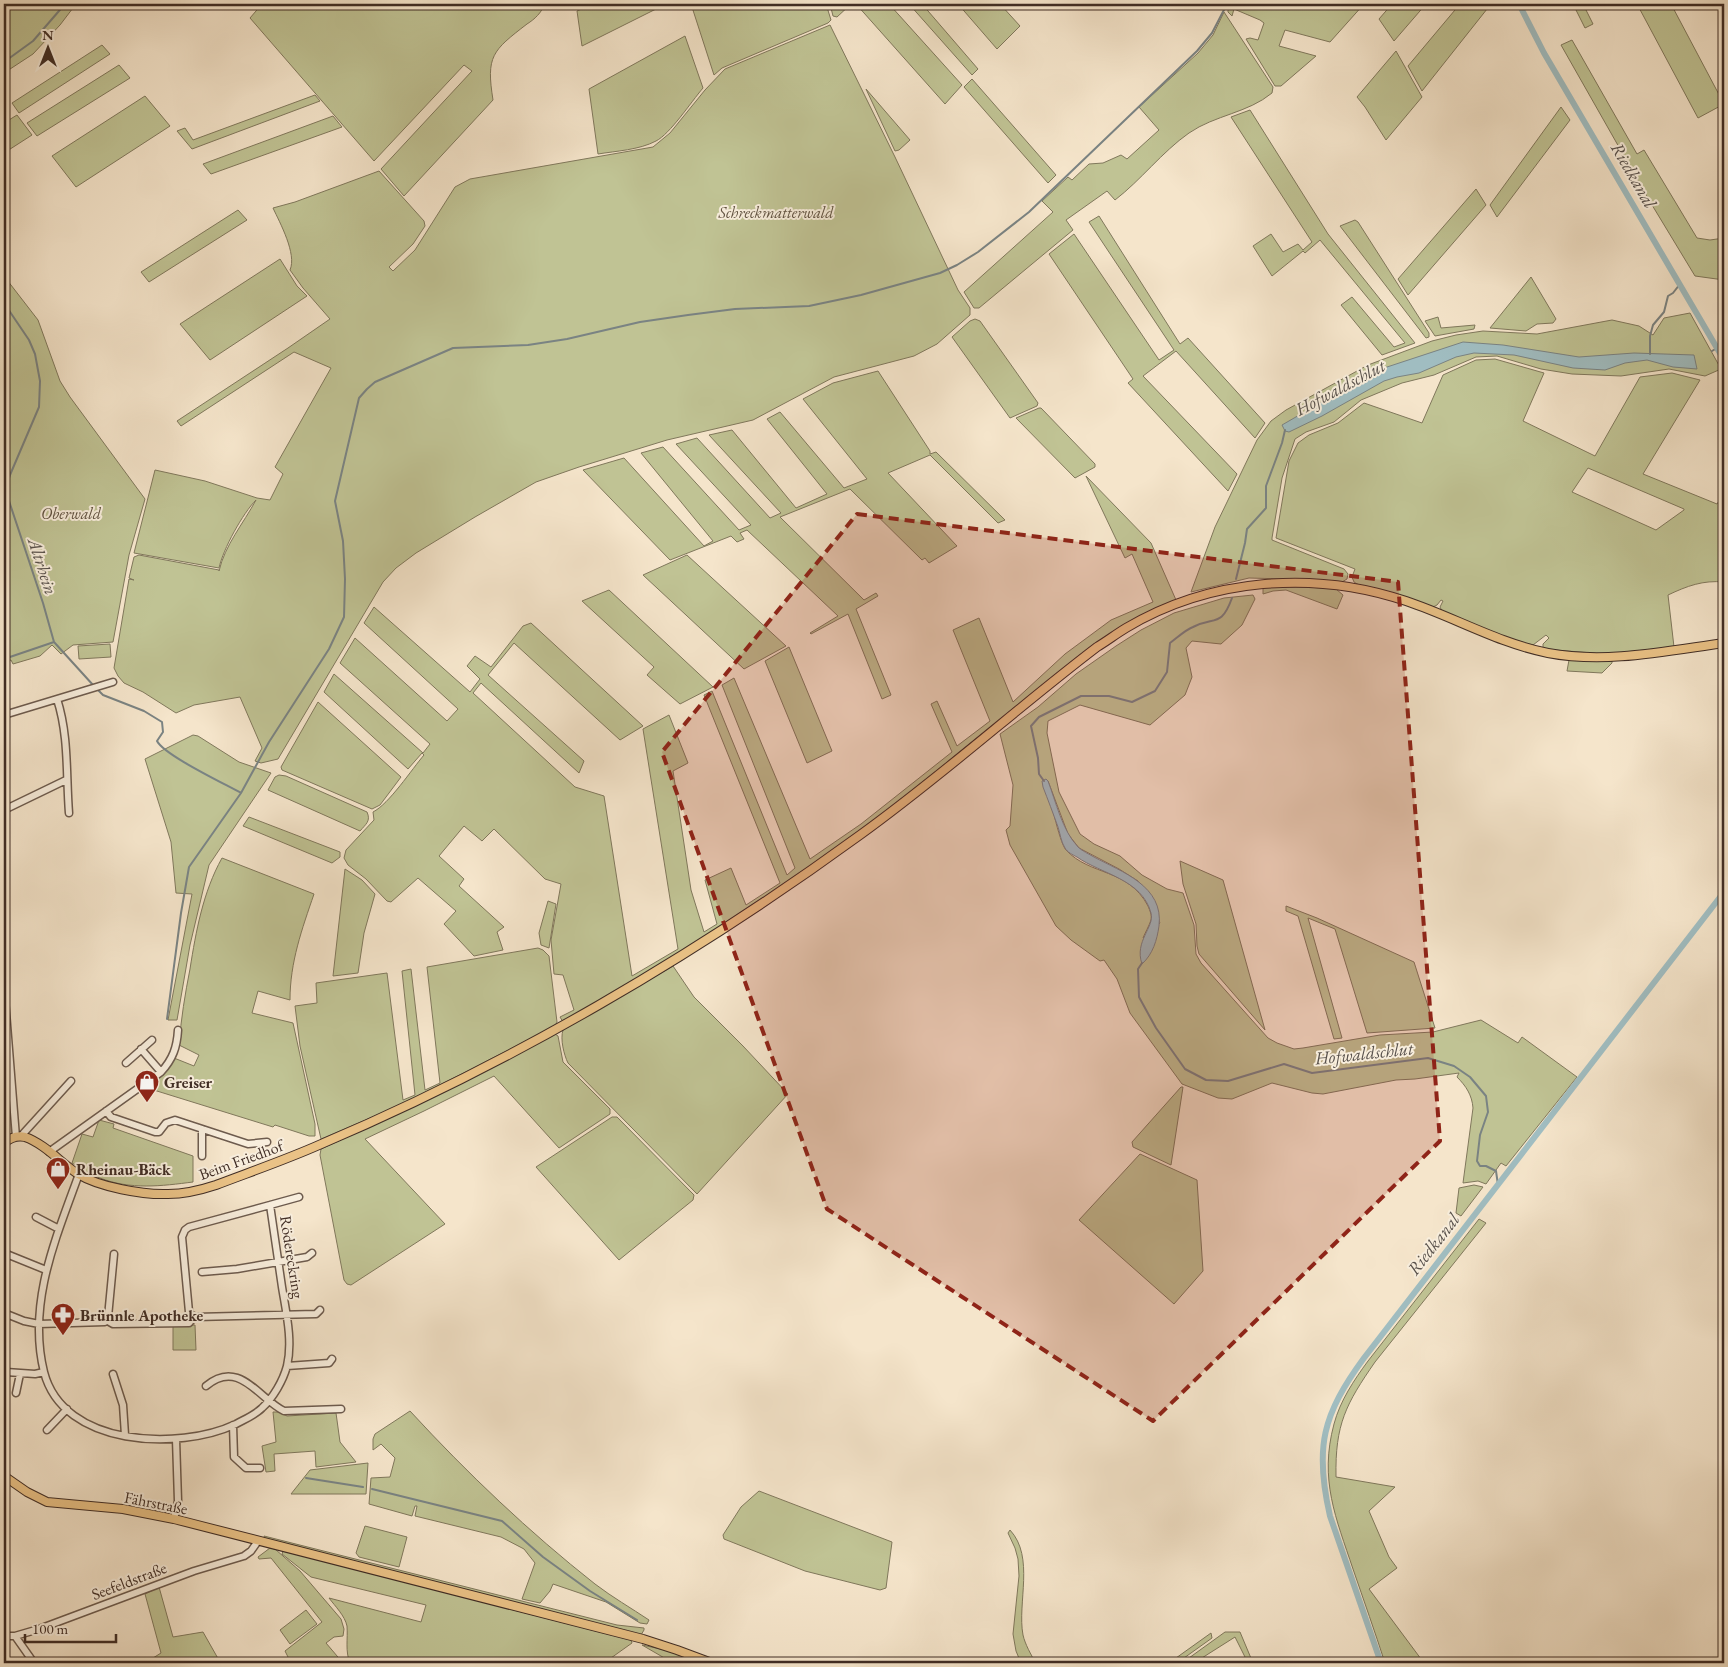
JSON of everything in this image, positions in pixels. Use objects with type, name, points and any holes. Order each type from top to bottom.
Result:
[{"type":"main road","name":"Beim Friedhof","points":[[18,1136],[31,1140],[90,1180],[141,1192],[168,1194],[201,1190],[330,1140],[416,1101],[559,1028],[777,894],[869,829],[1097,647],[1126,628],[1161,610],[1188,600],[1258,584],[1296,582],[1329,584],[1371,591],[1406,601],[1516,645],[1550,653],[1602,658],[1724,643]]},
{"type":"main road","points":[[4,1143],[18,1136]]},
{"type":"main road","name":"Fährstraße","points":[[4,1476],[27,1492],[47,1502],[123,1509],[174,1519],[643,1639],[712,1663]]},
{"type":"street","points":[[4,715],[113,682]]},
{"type":"street","points":[[57,699],[66,742],[66,780],[69,813]]},
{"type":"street","points":[[4,810],[66,780]]},
{"type":"street","points":[[4,987],[18,1136]]},
{"type":"street","points":[[49,1152],[161,1072],[176,1049],[178,1030]]},
{"type":"street","points":[[126,1063],[152,1040]]},
{"type":"street","points":[[142,1050],[161,1072]]},
{"type":"street","points":[[18,1136],[72,1081]]},
{"type":"street","points":[[106,1112],[110,1117],[155,1132],[159,1132],[166,1123],[175,1120],[248,1144],[267,1142]]},
{"type":"street","points":[[202,1129],[202,1156]]},
{"type":"street","name":"Rödereckring","points":[[79,1174],[46,1270],[42,1287],[39,1324],[44,1372],[48,1384],[54,1395],[66,1409],[88,1424],[125,1436],[148,1439],[176,1439],[203,1436],[233,1425],[262,1409],[281,1382],[287,1366],[289,1345],[286,1315],[270,1205],[190,1227],[185,1230],[182,1237],[189,1312],[194,1316],[286,1315]]},
{"type":"street","points":[[270,1205],[299,1197]]},
{"type":"street","points":[[36,1218],[59,1229]]},
{"type":"street","points":[[4,1253],[46,1270]]},
{"type":"street","points":[[202,1272],[307,1257],[312,1253]]},
{"type":"street","points":[[4,1313],[24,1321],[39,1324],[100,1323],[106,1320],[108,1317],[114,1254]]},
{"type":"street","points":[[286,1315],[316,1314],[320,1310]]},
{"type":"street","points":[[106,1320],[113,1324],[188,1323],[194,1316]]},
{"type":"street","points":[[287,1366],[328,1363],[332,1359]]},
{"type":"street","points":[[6,1372],[34,1374],[44,1372]]},
{"type":"street","points":[[16,1393],[20,1374]]},
{"type":"street","points":[[113,1374],[123,1405],[125,1436]]},
{"type":"street","points":[[206,1386],[212,1381],[230,1377],[251,1384],[284,1411],[341,1410]]},
{"type":"street","points":[[47,1430],[66,1409]]},
{"type":"street","points":[[233,1425],[234,1457],[246,1468],[260,1468]]},
{"type":"street","points":[[174,1519],[178,1501],[176,1439]]},
{"type":"street","name":"Seefeldstraße","points":[[4,1636],[15,1636],[39,1630],[194,1571],[244,1556],[251,1552],[258,1541]]},
{"type":"street","points":[[15,1636],[34,1663]]},
{"type":"highlighted area","points":[[857,514],[1398,582],[1440,1141],[1153,1421],[827,1209],[662,752]]},
{"type":"green space","points":[[4,4],[76,4],[60,25],[33,54],[4,73]]},
{"type":"green space","points":[[262,4],[545,4],[538,16],[506,41],[494,56],[490,73],[493,100],[404,196],[381,169],[472,71],[464,65],[374,161],[250,18]]},
{"type":"green space","points":[[593,4],[666,4],[582,46],[577,11]]},
{"type":"green space","points":[[691,4],[826,4],[831,20],[828,23],[722,68],[714,75]]},
{"type":"green space","points":[[830,4],[851,4],[837,17],[833,16]]},
{"type":"green space","points":[[856,4],[889,4],[962,85],[945,104]]},
{"type":"green space","points":[[909,4],[922,4],[978,69],[972,75]]},
{"type":"green space","points":[[958,4],[1000,4],[1020,26],[997,49]]},
{"type":"green space","points":[[1228,4],[1364,4],[1330,42],[1285,30],[1279,46],[1316,56],[1281,86],[1275,86],[1246,39],[1258,40],[1264,23],[1234,9],[1232,16],[1228,12]]},
{"type":"green space","points":[[1392,4],[1426,4],[1394,41],[1379,19]]},
{"type":"green space","points":[[1460,4],[1491,4],[1422,91],[1408,66]]},
{"type":"green space","points":[[1573,4],[1583,4],[1593,24],[1585,28]]},
{"type":"green space","points":[[1637,4],[1671,4],[1724,104],[1698,118]]},
{"type":"green space","points":[[1224,12],[1273,87],[1272,93],[1253,105],[1210,122],[1189,133],[1115,200],[1107,191],[1066,220],[1073,230],[979,308],[974,308],[964,292],[1053,212],[1042,201],[1068,177],[1072,180],[1089,164],[1103,163],[1121,155],[1127,159],[1159,130],[1139,107],[1198,53],[1213,35]]},
{"type":"green space","name":"Schreckmatterwald","points":[[830,25],[958,290],[970,308],[970,315],[937,344],[914,356],[834,377],[753,420],[667,440],[536,482],[416,553],[396,568],[383,582],[278,759],[261,763],[255,761],[262,748],[240,697],[194,705],[176,713],[143,692],[124,683],[114,668],[129,579],[134,580],[129,578],[134,557],[139,555],[219,571],[225,552],[256,500],[245,513],[234,532],[221,560],[219,568],[134,553],[155,470],[205,481],[257,498],[270,500],[283,474],[275,467],[331,368],[294,352],[181,426],[177,421],[330,319],[290,270],[292,263],[290,247],[273,208],[295,202],[379,171],[424,221],[425,226],[413,244],[389,267],[393,271],[415,250],[455,187],[470,179],[653,147],[670,133],[725,69]]},
{"type":"green space","points":[[685,36],[703,88],[674,125],[656,141],[635,148],[598,154],[589,89]]},
{"type":"green space","points":[[1572,40],[1637,154],[1644,150],[1697,238],[1710,240],[1724,238],[1724,280],[1695,276],[1649,200],[1561,45]]},
{"type":"green space","points":[[102,45],[110,54],[19,113],[12,103]]},
{"type":"green space","points":[[1396,51],[1422,97],[1386,140],[1357,97]]},
{"type":"green space","points":[[119,65],[130,78],[37,136],[27,123]]},
{"type":"green space","points":[[972,79],[1056,175],[1048,183],[964,87]]},
{"type":"green space","points":[[866,89],[910,140],[899,150],[895,151]]},
{"type":"green space","points":[[315,95],[320,101],[192,149],[177,131],[185,128],[193,140]]},
{"type":"green space","points":[[145,96],[170,126],[76,187],[52,156]]},
{"type":"green space","points":[[1561,107],[1570,120],[1497,217],[1490,205]]},
{"type":"green space","points":[[1250,110],[1328,234],[1415,343],[1382,355],[1341,305],[1352,297],[1394,347],[1405,343],[1320,240],[1272,276],[1253,246],[1271,234],[1283,252],[1298,244],[1303,250],[1312,242],[1231,117]]},
{"type":"green space","points":[[17,115],[32,135],[4,153],[4,123]]},
{"type":"green space","points":[[333,116],[342,127],[211,174],[203,164]]},
{"type":"green space","points":[[1476,189],[1486,205],[1408,295],[1398,279]]},
{"type":"green space","points":[[238,210],[247,220],[149,282],[141,272]]},
{"type":"green space","points":[[1099,216],[1180,344],[1188,338],[1265,423],[1255,438],[1176,351],[1143,376],[1237,474],[1228,491],[1128,383],[1133,379],[1049,254],[1074,234],[1159,360],[1174,350],[1089,222]]},
{"type":"green space","points":[[1355,220],[1429,333],[1429,337],[1426,338],[1340,226]]},
{"type":"green space","points":[[280,259],[297,286],[307,296],[210,360],[180,324]]},
{"type":"green space","name":"Oberwald","points":[[4,276],[38,320],[60,381],[70,397],[145,499],[129,555],[113,642],[73,645],[61,654],[52,645],[40,656],[13,664],[11,660],[4,662]]},
{"type":"green space","points":[[1531,277],[1556,319],[1553,323],[1537,324],[1526,331],[1490,328]]},
{"type":"green space","points":[[1690,313],[1721,369],[1705,376],[1669,369],[1621,376],[1572,374],[1541,369],[1497,356],[1476,357],[1434,375],[1402,383],[1361,400],[1334,422],[1306,432],[1295,439],[1282,478],[1272,538],[1272,540],[1344,569],[1348,574],[1347,579],[1342,582],[1249,578],[1191,592],[1215,527],[1257,440],[1271,421],[1286,410],[1368,365],[1432,341],[1456,335],[1483,331],[1537,334],[1612,320],[1639,326],[1653,335],[1664,318]]},
{"type":"green space","points":[[1438,317],[1441,328],[1475,325],[1474,329],[1435,336],[1425,321]]},
{"type":"green space","points":[[975,319],[980,321],[1038,403],[1037,406],[1010,418],[952,337],[970,321]]},
{"type":"green space","points":[[1495,359],[1544,373],[1523,421],[1595,456],[1640,377],[1672,373],[1700,380],[1643,474],[1717,504],[1724,493],[1724,582],[1695,584],[1668,595],[1674,647],[1605,654],[1543,649],[1543,644],[1549,638],[1546,635],[1533,645],[1509,639],[1442,611],[1440,607],[1443,601],[1441,600],[1433,607],[1395,594],[1359,585],[1354,582],[1352,577],[1355,569],[1276,538],[1289,461],[1298,443],[1309,435],[1338,423],[1364,403],[1422,423],[1443,375],[1476,360]],"holes":[[[1588,468],[1684,509],[1656,530],[1572,492]]]},
{"type":"green space","points":[[878,371],[930,451],[930,454],[936,452],[1005,520],[998,523],[930,455],[888,473],[957,546],[929,563],[925,558],[922,560],[850,489],[780,517],[864,600],[876,593],[878,596],[856,609],[891,695],[882,699],[848,614],[811,634],[838,616],[747,530],[740,533],[744,539],[737,542],[731,536],[670,560],[583,470],[624,458],[704,546],[713,541],[641,453],[663,447],[739,530],[751,525],[676,444],[697,438],[770,518],[781,513],[709,435],[732,430],[796,508],[827,494],[767,419],[780,412],[844,488],[867,479],[803,399],[833,383]]},
{"type":"green space","points":[[1039,408],[1095,464],[1095,467],[1075,478],[1016,418]]},
{"type":"green space","points":[[1086,476],[1151,543],[1176,600],[1099,641],[906,795],[807,869],[704,937],[563,1022],[560,1017],[574,1010],[563,975],[554,974],[551,940],[561,884],[545,879],[494,829],[482,841],[464,826],[439,856],[464,879],[459,886],[504,927],[497,932],[503,950],[474,956],[444,924],[456,911],[418,878],[391,902],[387,901],[366,879],[348,865],[344,858],[346,850],[374,820],[373,812],[386,802],[424,755],[422,753],[408,769],[324,692],[334,674],[423,753],[430,744],[340,663],[355,638],[447,721],[458,709],[364,623],[374,607],[470,692],[480,679],[467,666],[475,656],[491,667],[523,626],[531,623],[643,726],[620,740],[514,643],[488,675],[584,761],[579,773],[481,683],[473,693],[575,787],[604,796],[632,976],[678,949],[643,729],[669,715],[688,763],[673,771],[691,890],[704,932],[717,924],[705,880],[731,868],[746,905],[780,883],[704,695],[712,691],[787,875],[795,868],[722,685],[734,678],[810,859],[861,824],[952,752],[931,704],[937,701],[957,746],[990,721],[953,630],[979,618],[1013,702],[1065,654],[1111,620],[1153,602],[1132,554],[1125,558]]},
{"type":"green space","points":[[687,555],[786,646],[744,669],[643,575]]},
{"type":"green space","points":[[1263,587],[1336,589],[1343,595],[1337,609],[1286,590],[1263,594]]},
{"type":"green space","points":[[609,590],[713,687],[680,704],[647,675],[654,667],[582,601]]},
{"type":"green space","points":[[1253,595],[1255,599],[1242,625],[1221,644],[1192,641],[1186,648],[1192,677],[1185,695],[1150,725],[1080,705],[1048,721],[1047,733],[1059,792],[1080,834],[1094,844],[1120,856],[1142,875],[1167,889],[1183,893],[1194,925],[1196,954],[1201,963],[1268,1038],[1277,1043],[1294,1049],[1303,1048],[1380,1035],[1433,1032],[1481,1020],[1518,1043],[1522,1037],[1577,1077],[1506,1166],[1501,1163],[1486,1184],[1478,1181],[1463,1183],[1473,1108],[1468,1091],[1457,1077],[1459,1073],[1396,1080],[1323,1094],[1272,1083],[1232,1099],[1218,1098],[1182,1084],[1130,1013],[1117,979],[1104,960],[1100,961],[1071,940],[1056,926],[1010,845],[1006,830],[1010,826],[1013,785],[1000,734],[1038,707],[1076,674],[1141,630],[1174,613],[1224,598]],"holes":[[[1046,780],[1068,834],[1079,848],[1138,881],[1160,923],[1143,938],[1151,920],[1148,906],[1140,894],[1120,878],[1086,864],[1066,850],[1060,838]]]},
{"type":"green space","points":[[110,644],[111,657],[79,659],[78,646]]},
{"type":"green space","points":[[789,647],[832,751],[807,763],[765,661]]},
{"type":"green space","points":[[1569,660],[1612,661],[1612,663],[1602,673],[1567,671]]},
{"type":"green space","points":[[318,702],[401,777],[380,805],[372,809],[282,770],[281,767]]},
{"type":"green space","points":[[193,735],[198,736],[239,762],[271,773],[209,865],[190,945],[177,1020],[168,1020],[192,894],[176,893],[171,842],[145,759]]},
{"type":"green space","points":[[279,775],[286,776],[367,812],[367,822],[360,831],[268,790],[275,777]]},
{"type":"green space","points":[[249,817],[340,852],[340,857],[332,863],[243,826]]},
{"type":"green space","points":[[222,858],[314,894],[294,959],[290,1000],[258,991],[252,1013],[293,1023],[315,1124],[315,1136],[309,1136],[275,1125],[273,1127],[144,1087],[174,1058],[194,1066],[199,1055],[179,1045],[181,1026],[201,912],[215,871]]},
{"type":"green space","points":[[1180,861],[1223,880],[1265,1030],[1199,954],[1196,924],[1183,884]]},
{"type":"green space","points":[[345,869],[362,880],[375,894],[364,933],[358,973],[333,976]]},
{"type":"green space","points":[[548,901],[556,904],[549,948],[541,945],[539,933]]},
{"type":"green space","points":[[1286,906],[1414,962],[1435,1028],[1367,1033],[1335,929],[1308,918],[1342,1038],[1334,1039],[1298,916],[1286,911]]},
{"type":"green space","points":[[538,948],[549,956],[557,1022],[555,1026],[403,1104],[321,1139],[300,1046],[295,1006],[317,1003],[316,983],[387,973],[403,1100],[415,1095],[402,971],[411,969],[425,1090],[440,1083],[427,967]]},
{"type":"green space","points":[[673,966],[694,997],[788,1094],[697,1194],[568,1063],[562,1042],[563,1030]]},
{"type":"green space","points":[[555,1034],[558,1036],[563,1062],[610,1109],[610,1114],[559,1148],[494,1076],[365,1139],[445,1224],[351,1285],[347,1284],[344,1280],[320,1155],[321,1149],[418,1104]]},
{"type":"green space","points":[[1183,1087],[1171,1165],[1133,1147],[1132,1142]]},
{"type":"green space","points":[[612,1117],[617,1117],[694,1195],[693,1200],[619,1260],[536,1167]]},
{"type":"green space","points":[[99,1120],[114,1124],[113,1128],[193,1156],[193,1182],[158,1186],[134,1186],[96,1177],[72,1163],[82,1134],[93,1137]]},
{"type":"green space","points":[[1140,1154],[1197,1180],[1203,1271],[1174,1304],[1079,1220]]},
{"type":"green space","points":[[1474,1185],[1483,1187],[1461,1216],[1456,1213],[1459,1188]]},
{"type":"green space","points":[[1479,1219],[1486,1223],[1375,1362],[1350,1403],[1340,1428],[1336,1477],[1395,1487],[1369,1511],[1389,1557],[1397,1568],[1369,1589],[1424,1663],[1385,1663],[1341,1533],[1332,1498],[1328,1463],[1334,1424],[1344,1399],[1363,1368]]},
{"type":"green space","points":[[195,1325],[196,1350],[173,1350],[173,1326]]},
{"type":"green space","points":[[410,1411],[522,1523],[595,1584],[649,1620],[647,1624],[640,1623],[606,1602],[553,1584],[540,1603],[522,1599],[535,1563],[524,1549],[501,1537],[415,1516],[417,1506],[415,1506],[412,1516],[369,1504],[371,1478],[390,1477],[395,1458],[381,1444],[373,1450],[375,1434]]},
{"type":"green space","points":[[273,1412],[279,1412],[287,1416],[336,1413],[340,1442],[356,1462],[316,1467],[315,1451],[274,1454],[275,1471],[266,1472],[262,1446],[276,1442]]},
{"type":"green space","points":[[368,1463],[366,1494],[291,1494],[310,1470]]},
{"type":"green space","points":[[759,1491],[892,1542],[886,1588],[880,1590],[805,1571],[724,1539],[723,1535],[741,1507]]},
{"type":"green space","points":[[365,1526],[407,1537],[399,1567],[359,1557],[356,1553]]},
{"type":"green space","points":[[1010,1530],[1022,1553],[1024,1567],[1023,1635],[1036,1663],[1021,1663],[1016,1651],[1013,1634],[1019,1576],[1018,1559],[1008,1533]]},
{"type":"green space","points":[[264,1536],[617,1625],[644,1628],[644,1630],[641,1635],[265,1539]]},
{"type":"green space","points":[[270,1548],[275,1549],[300,1571],[341,1619],[344,1629],[343,1636],[334,1637],[326,1643],[343,1663],[291,1663],[285,1651],[322,1622],[271,1558],[259,1559],[258,1557]]},
{"type":"green space","points":[[283,1551],[631,1640],[632,1643],[604,1663],[350,1663],[346,1622],[329,1598],[421,1622],[426,1605],[311,1577],[282,1554]]},
{"type":"green space","points":[[159,1587],[173,1637],[203,1632],[220,1662],[234,1663],[145,1663],[161,1653],[145,1594]]},
{"type":"green space","points":[[306,1610],[317,1624],[290,1644],[280,1630]]},
{"type":"green space","points":[[1225,1632],[1240,1632],[1253,1663],[1248,1663],[1235,1637],[1194,1663],[1182,1663]]},
{"type":"green space","points":[[1211,1633],[1212,1638],[1177,1663],[1169,1663]]},
{"type":"green space","points":[[642,1645],[670,1651],[706,1663],[673,1663]]},
{"type":"water","points":[[1463,342],[1503,345],[1579,357],[1634,353],[1694,355],[1697,369],[1673,367],[1647,360],[1625,363],[1605,370],[1573,368],[1514,355],[1474,353],[1456,357],[1419,373],[1384,381],[1322,416],[1289,432],[1285,431],[1282,425],[1384,368]]},
{"type":"water","points":[[1046,779],[1064,824],[1078,847],[1139,882],[1155,900],[1159,912],[1156,942],[1142,964],[1140,956],[1142,941],[1151,918],[1146,902],[1139,892],[1130,885],[1087,863],[1066,849],[1062,843],[1043,787],[1042,781]]},
{"type":"waterway","name":"Altrhein","points":[[4,62],[33,41],[65,4]]},
{"type":"waterway","points":[[167,1019],[189,867],[241,793],[269,742],[329,649],[344,617],[343,541],[335,501],[359,398],[367,389],[375,382],[453,348],[528,345],[567,339],[640,322],[688,315],[735,309],[809,306],[861,295],[940,273],[978,252],[1029,212],[1197,51],[1212,33],[1227,4]]},
{"type":"waterway","name":"Riedkanal","points":[[1519,4],[1544,53],[1724,360]]},
{"type":"waterway","name":"Hofwaldschlut","points":[[1650,354],[1650,336],[1653,325],[1664,312],[1668,296],[1680,284]]},
{"type":"waterway","name":"Altrhein","points":[[4,303],[29,340],[35,354],[40,381],[39,407],[10,475],[7,485],[8,498],[54,642],[93,685]]},
{"type":"waterway","name":"Hofwaldschlut","points":[[1712,351],[1717,348]]},
{"type":"waterway","name":"Hofwaldschlut","points":[[1236,579],[1247,529],[1266,508],[1266,486],[1285,430]]},
{"type":"waterway","name":"Hofwaldschlut","points":[[1044,781],[1039,774],[1038,758],[1031,726],[1039,717],[1081,696],[1109,696],[1132,702],[1155,691],[1167,672],[1170,643],[1190,628],[1217,620],[1224,614],[1232,598]]},
{"type":"waterway","points":[[4,659],[54,642]]},
{"type":"waterway","points":[[96,688],[103,695],[144,711],[162,722],[163,732],[157,741],[162,747],[182,761],[241,793]]},
{"type":"waterway","name":"Riedkanal","points":[[1381,1663],[1330,1516],[1325,1492],[1323,1450],[1331,1414],[1350,1378],[1364,1358],[1724,892]]},
{"type":"waterway","name":"Hofwaldschlut","points":[[1142,963],[1138,969],[1139,997],[1156,1028],[1185,1069],[1206,1080],[1228,1081],[1284,1064],[1312,1073],[1428,1058],[1454,1066],[1470,1077],[1486,1096],[1488,1112],[1480,1135],[1477,1161],[1480,1166],[1486,1166],[1496,1171],[1498,1185]]},
{"type":"waterway","points":[[306,1478],[363,1487]]},
{"type":"waterway","points":[[372,1489],[502,1521],[543,1557],[590,1591],[637,1620]]},
{"type":"place","name":"Greiser","points":[[147,1103]]},
{"type":"place","name":"Rheinau-Bäck","points":[[58,1190]]},
{"type":"place","name":"Brünnle Apotheke","points":[[63,1336]]}]
